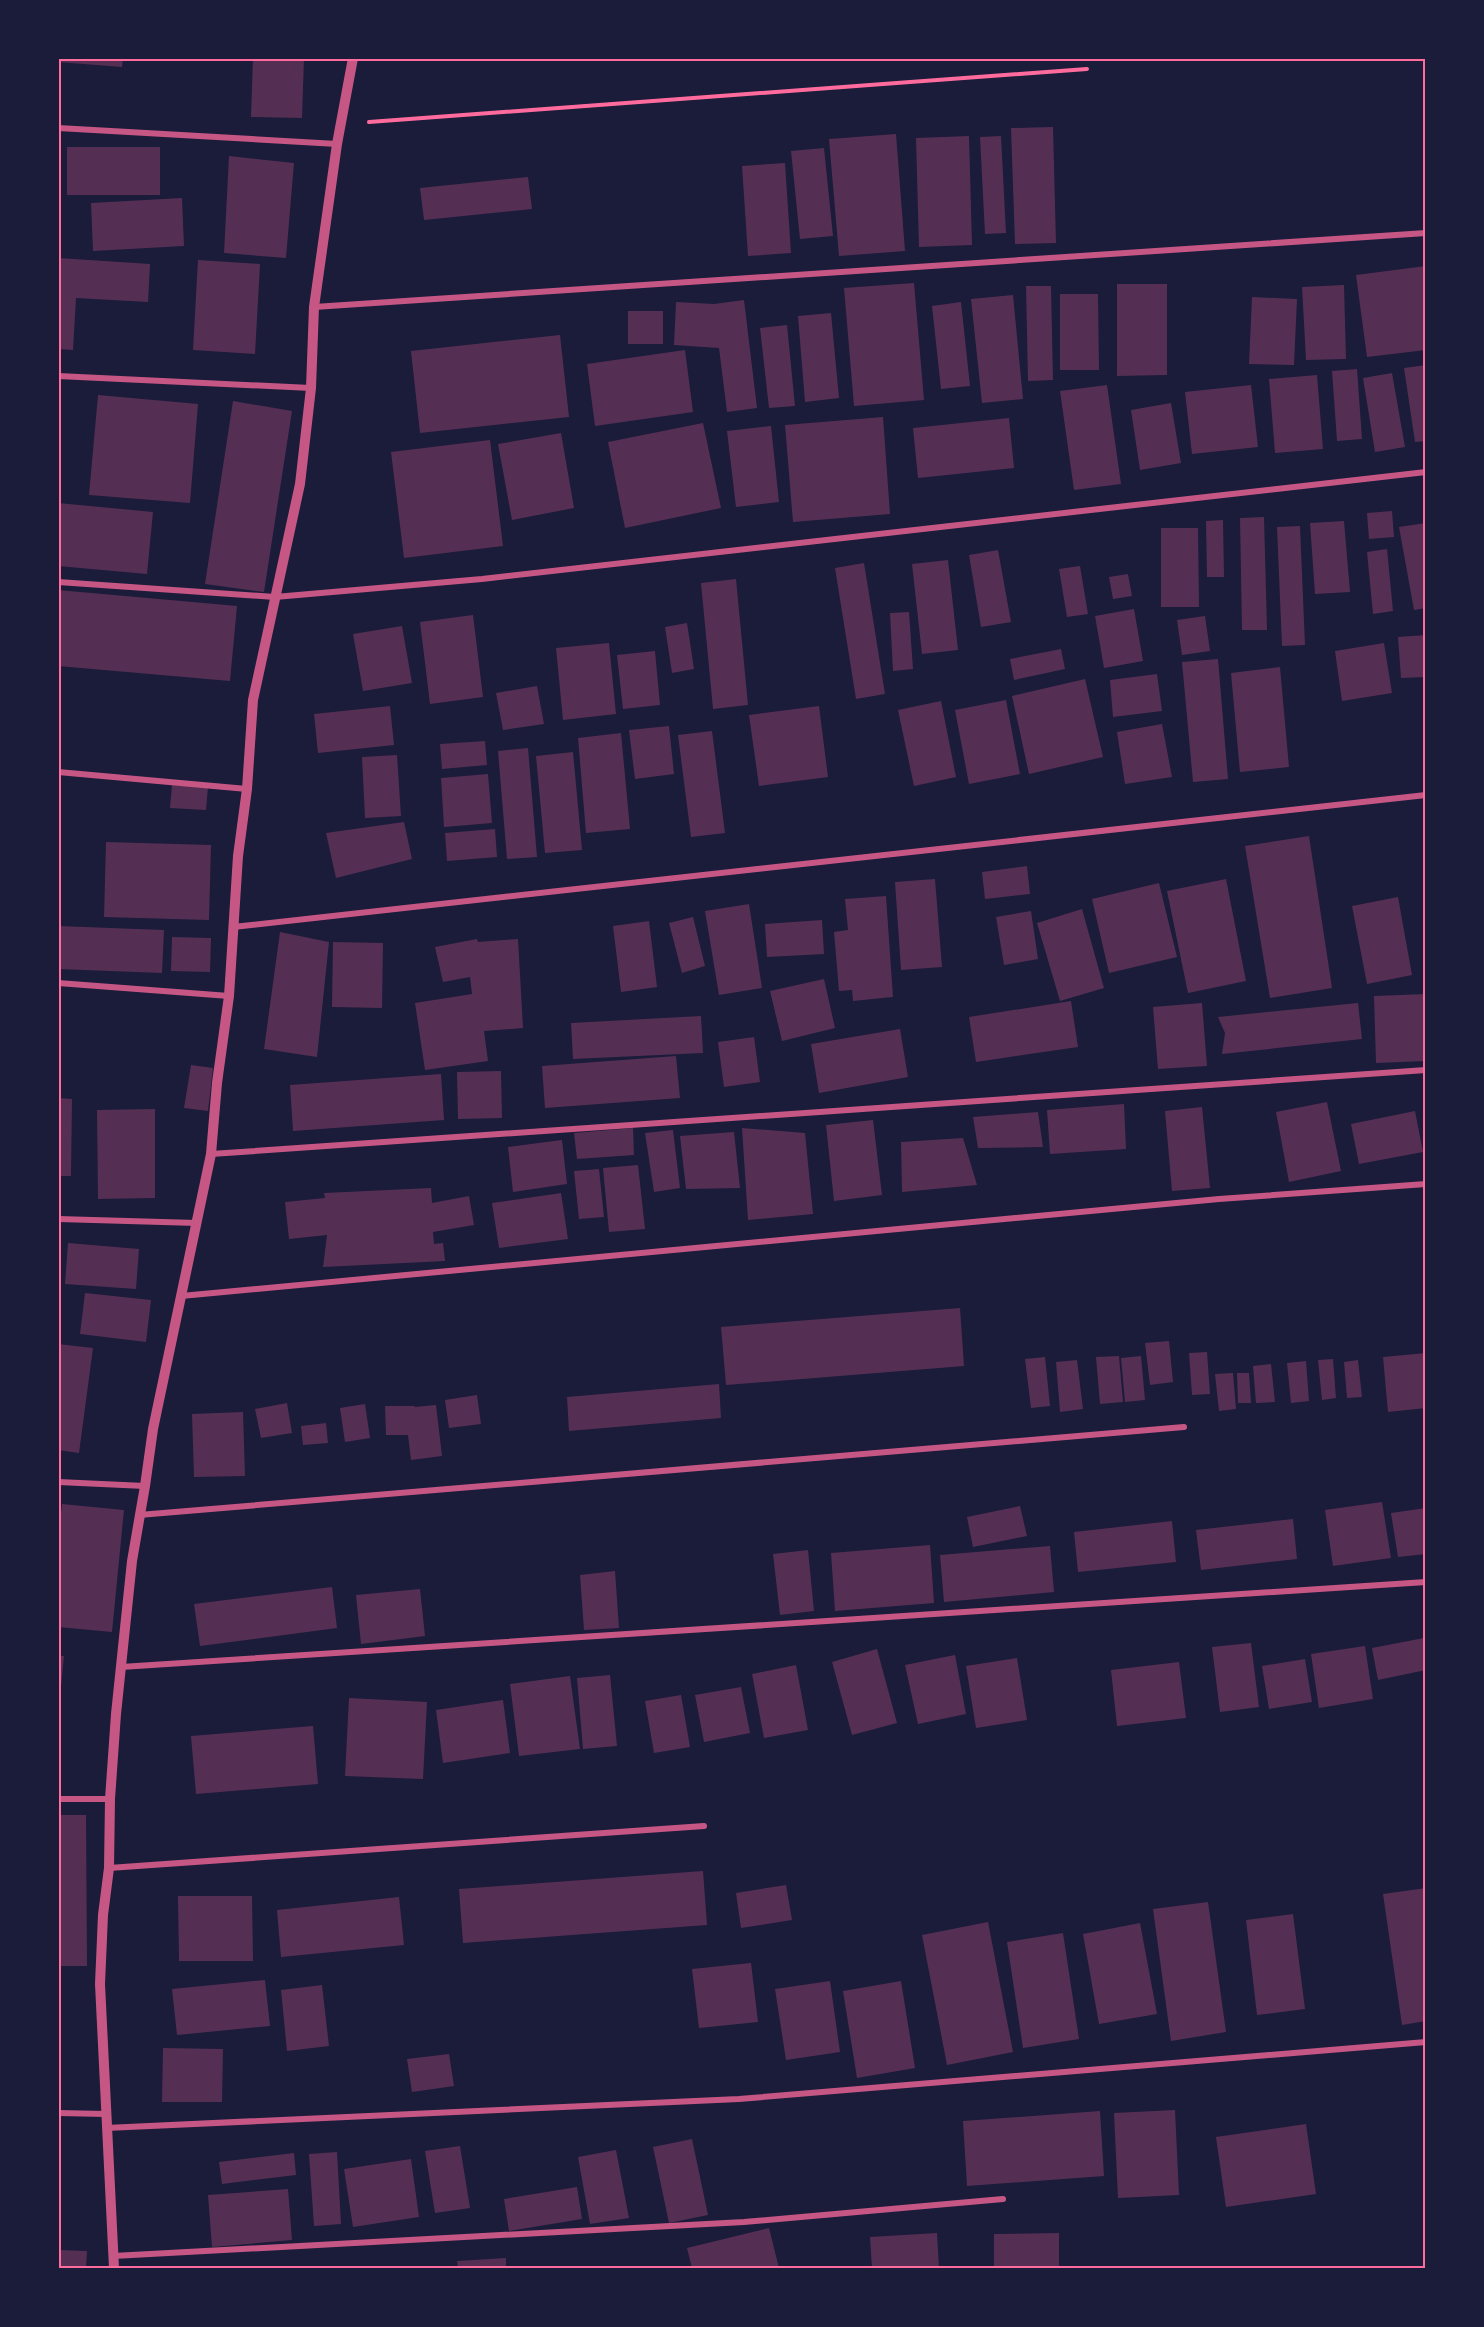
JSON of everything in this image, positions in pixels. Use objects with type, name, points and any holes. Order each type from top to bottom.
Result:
[{"type":"street","points":[[114,2268],[100,1984],[103,1915],[109,1868],[110,1799],[121,1667],[139,1515],[153,1429],[211,1154],[217,1083],[229,996],[238,856],[247,789],[253,700],[300,484],[311,388],[314,307],[337,144],[353,58]]},
{"type":"street","points":[[58,128],[337,144]]},
{"type":"street","points":[[314,307],[1425,233]]},
{"type":"street","points":[[58,376],[311,388]]},
{"type":"street","points":[[58,582],[274,597],[482,579],[1425,472]]},
{"type":"street","points":[[58,771],[247,789]]},
{"type":"street","points":[[233,927],[1425,795]]},
{"type":"street","points":[[58,983],[229,996]]},
{"type":"street","points":[[211,1154],[1425,1070]]},
{"type":"street","points":[[181,1296],[1207,1200],[1425,1184]]},
{"type":"street","points":[[58,1219],[196,1223]]},
{"type":"street","points":[[139,1515],[1185,1427]]},
{"type":"street","points":[[58,1482],[145,1486]]},
{"type":"street","points":[[121,1667],[1425,1582]]},
{"type":"street","points":[[58,1799],[110,1799]]},
{"type":"street","points":[[109,1868],[704,1826]]},
{"type":"street","points":[[106,2128],[740,2099],[1425,2042]]},
{"type":"street","points":[[58,2113],[106,2114]]},
{"type":"street","points":[[113,2256],[744,2222],[1003,2199]]},
{"type":"path","points":[[342,124],[1087,69]]},
{"type":"building","points":[[58,58],[123,58],[122,67],[58,62]]},
{"type":"building","points":[[253,58],[304,58],[302,118],[251,117]]},
{"type":"building","points":[[1053,127],[1056,243],[1015,244],[1011,128]]},
{"type":"building","points":[[896,134],[905,251],[839,256],[829,139]]},
{"type":"building","points":[[969,136],[972,245],[919,247],[916,138]]},
{"type":"building","points":[[1001,136],[1006,233],[985,234],[980,137]]},
{"type":"building","points":[[67,147],[160,147],[160,195],[67,195]]},
{"type":"building","points":[[824,148],[833,236],[800,239],[791,151]]},
{"type":"building","points":[[229,156],[294,163],[286,258],[224,253]]},
{"type":"building","points":[[785,163],[791,253],[748,256],[742,166]]},
{"type":"building","points":[[528,177],[532,209],[424,220],[420,188]]},
{"type":"building","points":[[182,198],[184,246],[93,251],[91,203]]},
{"type":"building","points":[[58,258],[150,264],[148,302],[76,298],[73,350],[58,349]]},
{"type":"building","points":[[198,260],[260,264],[255,354],[193,350]]},
{"type":"building","points":[[1426,266],[1426,350],[1367,357],[1356,275]]},
{"type":"building","points":[[914,283],[924,400],[854,406],[844,288]]},
{"type":"building","points":[[1117,284],[1167,284],[1167,375],[1117,376]]},
{"type":"building","points":[[1344,285],[1346,359],[1306,360],[1302,287]]},
{"type":"building","points":[[1026,286],[1051,286],[1053,380],[1028,381]]},
{"type":"building","points":[[1060,294],[1098,294],[1099,370],[1060,370]]},
{"type":"building","points":[[1013,295],[1023,399],[982,403],[971,299]]},
{"type":"building","points":[[1252,297],[1297,299],[1294,365],[1249,364]]},
{"type":"building","points":[[744,300],[757,408],[727,412],[719,348],[674,345],[676,302],[714,304]]},
{"type":"building","points":[[961,302],[970,386],[941,389],[932,306]]},
{"type":"building","points":[[628,311],[663,311],[663,344],[628,344]]},
{"type":"building","points":[[831,313],[839,398],[805,402],[798,316]]},
{"type":"building","points":[[787,325],[795,406],[769,408],[760,328]]},
{"type":"building","points":[[560,335],[569,417],[420,433],[411,351]]},
{"type":"building","points":[[685,350],[693,412],[595,426],[587,364]]},
{"type":"building","points":[[1426,365],[1426,441],[1415,442],[1404,368]]},
{"type":"building","points":[[1357,369],[1362,439],[1337,441],[1332,371]]},
{"type":"building","points":[[1392,373],[1405,447],[1375,452],[1363,378]]},
{"type":"building","points":[[1317,375],[1323,449],[1275,453],[1269,379]]},
{"type":"building","points":[[1107,385],[1121,484],[1074,490],[1060,391]]},
{"type":"building","points":[[1251,385],[1258,447],[1192,454],[1185,392]]},
{"type":"building","points":[[98,395],[198,404],[190,503],[89,495]]},
{"type":"building","points":[[233,401],[292,411],[264,592],[205,584]]},
{"type":"building","points":[[1171,403],[1181,463],[1140,470],[1131,410]]},
{"type":"building","points":[[883,417],[890,514],[793,522],[785,425]]},
{"type":"building","points":[[1009,418],[1014,468],[918,478],[913,428]]},
{"type":"building","points":[[703,423],[721,508],[625,528],[608,442]]},
{"type":"building","points":[[771,426],[779,502],[736,507],[727,431]]},
{"type":"building","points":[[561,433],[574,508],[512,520],[498,444]]},
{"type":"building","points":[[490,440],[503,546],[404,558],[391,452]]},
{"type":"building","points":[[58,503],[153,512],[147,574],[58,566]]},
{"type":"building","points":[[1392,511],[1394,537],[1369,539],[1367,513]]},
{"type":"building","points":[[1264,517],[1267,630],[1242,630],[1240,518]]},
{"type":"building","points":[[1223,520],[1224,577],[1207,577],[1206,521]]},
{"type":"building","points":[[1344,521],[1350,592],[1315,594],[1310,523]]},
{"type":"building","points":[[1426,523],[1426,608],[1414,610],[1399,527]]},
{"type":"building","points":[[1300,526],[1305,645],[1282,646],[1277,527]]},
{"type":"building","points":[[1161,528],[1198,528],[1199,607],[1161,607]]},
{"type":"building","points":[[1387,549],[1393,611],[1373,614],[1367,552]]},
{"type":"building","points":[[998,550],[1011,622],[981,627],[969,555]]},
{"type":"building","points":[[948,560],[958,650],[922,654],[912,564]]},
{"type":"building","points":[[864,563],[885,694],[856,699],[835,568]]},
{"type":"building","points":[[1080,566],[1088,614],[1067,617],[1059,569]]},
{"type":"building","points":[[1128,574],[1132,596],[1113,599],[1109,577]]},
{"type":"building","points":[[736,579],[748,705],[713,709],[701,583]]},
{"type":"building","points":[[58,590],[237,606],[230,681],[58,666]]},
{"type":"building","points":[[1134,609],[1143,661],[1104,668],[1095,616]]},
{"type":"building","points":[[909,612],[913,669],[893,671],[890,613]]},
{"type":"building","points":[[473,615],[483,697],[430,704],[420,622]]},
{"type":"building","points":[[1205,616],[1210,651],[1182,655],[1177,620]]},
{"type":"building","points":[[687,623],[694,669],[672,673],[665,627]]},
{"type":"building","points":[[402,626],[412,683],[363,691],[353,634]]},
{"type":"building","points":[[1426,635],[1426,677],[1401,678],[1398,637]]},
{"type":"building","points":[[609,643],[616,714],[563,720],[556,648]]},
{"type":"building","points":[[1384,643],[1392,693],[1342,701],[1335,651]]},
{"type":"building","points":[[1061,649],[1065,669],[1014,680],[1010,659]]},
{"type":"building","points":[[655,651],[660,705],[623,709],[617,655]]},
{"type":"building","points":[[1218,659],[1228,779],[1193,782],[1182,662]]},
{"type":"building","points":[[1280,667],[1289,767],[1240,772],[1231,673]]},
{"type":"building","points":[[1157,674],[1162,711],[1113,717],[1110,680]]},
{"type":"building","points":[[1085,679],[1103,757],[1029,774],[1012,696]]},
{"type":"building","points":[[537,686],[544,724],[503,730],[496,693]]},
{"type":"building","points":[[1006,700],[1020,774],[969,784],[955,710]]},
{"type":"building","points":[[941,701],[956,777],[914,786],[898,710]]},
{"type":"building","points":[[390,706],[394,745],[318,753],[314,714]]},
{"type":"building","points":[[819,706],[828,777],[759,786],[749,715]]},
{"type":"building","points":[[1162,724],[1172,777],[1125,784],[1117,732]]},
{"type":"building","points":[[669,726],[674,774],[635,779],[629,730]]},
{"type":"building","points":[[712,731],[725,833],[691,837],[678,735]]},
{"type":"building","points":[[621,733],[630,829],[586,833],[578,738]]},
{"type":"building","points":[[485,741],[487,765],[442,769],[440,744]]},
{"type":"building","points":[[528,748],[537,857],[507,859],[498,751]]},
{"type":"building","points":[[573,752],[582,850],[545,853],[536,756]]},
{"type":"building","points":[[397,755],[401,816],[365,818],[362,757]]},
{"type":"building","points":[[488,774],[492,823],[444,827],[441,778]]},
{"type":"building","points":[[172,785],[208,787],[206,810],[170,808]]},
{"type":"building","points":[[404,822],[412,859],[336,878],[326,833]]},
{"type":"building","points":[[495,829],[497,857],[447,861],[445,833]]},
{"type":"building","points":[[1309,836],[1332,988],[1270,998],[1245,846]]},
{"type":"building","points":[[106,842],[211,845],[209,920],[104,917]]},
{"type":"building","points":[[1027,866],[1030,894],[985,899],[982,872]]},
{"type":"building","points":[[935,879],[942,967],[901,970],[895,882]]},
{"type":"building","points":[[1226,879],[1246,981],[1188,993],[1167,891]]},
{"type":"building","points":[[1159,883],[1177,957],[1109,973],[1092,899]]},
{"type":"building","points":[[886,896],[893,997],[853,1001],[852,990],[839,991],[834,932],[848,930],[845,899]]},
{"type":"building","points":[[1398,897],[1412,975],[1367,984],[1352,906]]},
{"type":"building","points":[[749,904],[762,988],[719,995],[705,911]]},
{"type":"building","points":[[1082,909],[1104,988],[1060,1001],[1037,923]]},
{"type":"building","points":[[1031,911],[1038,959],[1004,965],[996,917]]},
{"type":"building","points":[[693,917],[705,966],[682,973],[669,923]]},
{"type":"building","points":[[822,920],[824,954],[767,957],[765,924]]},
{"type":"building","points":[[649,921],[657,987],[621,992],[613,926]]},
{"type":"building","points":[[58,926],[164,930],[162,973],[58,969]]},
{"type":"building","points":[[280,932],[329,942],[317,1057],[264,1049]]},
{"type":"building","points":[[172,937],[211,938],[210,972],[171,971]]},
{"type":"building","points":[[477,939],[478,942],[518,939],[523,1028],[484,1031],[488,1061],[425,1070],[415,1003],[472,994],[470,977],[443,982],[435,947]]},
{"type":"building","points":[[333,942],[383,943],[382,1008],[332,1007]]},
{"type":"building","points":[[824,979],[835,1028],[782,1041],[770,991]]},
{"type":"building","points":[[1426,994],[1426,1061],[1376,1063],[1374,996]]},
{"type":"building","points":[[1071,1001],[1078,1047],[976,1062],[969,1017]]},
{"type":"building","points":[[1202,1003],[1207,1066],[1158,1069],[1153,1007]]},
{"type":"building","points":[[1358,1003],[1362,1039],[1222,1054],[1225,1033],[1218,1017]]},
{"type":"building","points":[[701,1016],[703,1053],[573,1059],[571,1023]]},
{"type":"building","points":[[900,1029],[908,1077],[819,1093],[811,1044]]},
{"type":"building","points":[[754,1037],[760,1082],[724,1087],[718,1042]]},
{"type":"building","points":[[676,1056],[680,1098],[545,1108],[542,1066]]},
{"type":"building","points":[[191,1065],[213,1068],[208,1111],[184,1108]]},
{"type":"building","points":[[501,1071],[502,1118],[458,1119],[457,1072]]},
{"type":"building","points":[[441,1074],[444,1120],[293,1131],[290,1085]]},
{"type":"building","points":[[58,1098],[72,1099],[71,1176],[58,1176]]},
{"type":"building","points":[[1327,1102],[1341,1171],[1289,1182],[1276,1112]]},
{"type":"building","points":[[1124,1104],[1126,1149],[1050,1154],[1047,1110]]},
{"type":"building","points":[[1202,1107],[1210,1188],[1172,1191],[1165,1111]]},
{"type":"building","points":[[155,1109],[155,1198],[98,1199],[97,1110]]},
{"type":"building","points":[[1415,1111],[1423,1152],[1359,1164],[1351,1124]]},
{"type":"building","points":[[1038,1112],[1043,1147],[978,1148],[973,1117]]},
{"type":"building","points":[[873,1120],[882,1195],[834,1201],[826,1125]]},
{"type":"building","points":[[633,1128],[634,1155],[577,1159],[574,1133]]},
{"type":"building","points":[[742,1128],[805,1133],[813,1214],[748,1220]]},
{"type":"building","points":[[673,1130],[680,1188],[654,1192],[645,1133]]},
{"type":"building","points":[[734,1132],[740,1188],[686,1189],[680,1136]]},
{"type":"building","points":[[963,1138],[977,1185],[902,1192],[901,1142]]},
{"type":"building","points":[[562,1140],[567,1184],[513,1192],[508,1147]]},
{"type":"building","points":[[638,1165],[645,1229],[609,1232],[603,1168]]},
{"type":"building","points":[[599,1169],[604,1217],[579,1219],[574,1171]]},
{"type":"building","points":[[431,1188],[432,1203],[469,1196],[474,1225],[433,1232],[434,1244],[443,1243],[445,1261],[323,1267],[327,1235],[289,1239],[285,1202],[325,1198],[324,1193]]},
{"type":"building","points":[[561,1193],[568,1239],[499,1248],[492,1203]]},
{"type":"building","points":[[68,1243],[139,1249],[136,1289],[65,1284]]},
{"type":"building","points":[[85,1293],[151,1300],[146,1342],[80,1334]]},
{"type":"building","points":[[960,1308],[964,1366],[726,1385],[721,1327]]},
{"type":"building","points":[[1169,1341],[1173,1382],[1150,1385],[1145,1343]]},
{"type":"building","points":[[58,1344],[93,1348],[79,1453],[58,1450]]},
{"type":"building","points":[[1207,1352],[1210,1394],[1192,1395],[1189,1353]]},
{"type":"building","points":[[1426,1353],[1426,1408],[1388,1412],[1383,1357]]},
{"type":"building","points":[[1119,1356],[1123,1402],[1100,1404],[1096,1357]]},
{"type":"building","points":[[1141,1356],[1145,1400],[1125,1402],[1121,1358]]},
{"type":"building","points":[[1045,1357],[1050,1406],[1031,1408],[1025,1359]]},
{"type":"building","points":[[1333,1359],[1336,1398],[1322,1400],[1318,1360]]},
{"type":"building","points":[[1077,1360],[1083,1409],[1060,1412],[1056,1362]]},
{"type":"building","points":[[1358,1360],[1362,1397],[1347,1398],[1344,1362]]},
{"type":"building","points":[[1306,1361],[1309,1401],[1291,1403],[1287,1363]]},
{"type":"building","points":[[1271,1364],[1275,1402],[1256,1403],[1253,1366]]},
{"type":"building","points":[[1233,1373],[1236,1409],[1219,1411],[1215,1374]]},
{"type":"building","points":[[1237,1373],[1249,1373],[1251,1403],[1238,1403]]},
{"type":"building","points":[[719,1384],[721,1418],[569,1431],[567,1397]]},
{"type":"building","points":[[477,1395],[481,1424],[449,1428],[445,1400]]},
{"type":"building","points":[[287,1403],[292,1433],[261,1438],[255,1409]]},
{"type":"building","points":[[365,1404],[370,1438],[345,1442],[340,1408]]},
{"type":"building","points":[[436,1405],[442,1456],[411,1460],[408,1435],[386,1435],[385,1406]]},
{"type":"building","points":[[243,1412],[245,1476],[194,1477],[192,1414]]},
{"type":"building","points":[[326,1423],[328,1443],[303,1445],[301,1426]]},
{"type":"building","points":[[1382,1502],[1391,1558],[1333,1566],[1325,1510]]},
{"type":"building","points":[[62,1504],[124,1510],[112,1632],[58,1627],[58,1540]]},
{"type":"building","points":[[1020,1506],[1027,1536],[973,1547],[967,1517]]},
{"type":"building","points":[[1426,1508],[1426,1554],[1398,1557],[1391,1513]]},
{"type":"building","points":[[1293,1519],[1297,1559],[1201,1570],[1196,1530]]},
{"type":"building","points":[[1172,1521],[1176,1562],[1078,1572],[1074,1532]]},
{"type":"building","points":[[930,1545],[934,1603],[835,1611],[831,1553]]},
{"type":"building","points":[[1050,1546],[1054,1592],[944,1602],[940,1555]]},
{"type":"building","points":[[808,1550],[814,1611],[780,1615],[773,1554]]},
{"type":"building","points":[[615,1571],[619,1628],[584,1630],[580,1575]]},
{"type":"building","points":[[332,1587],[337,1628],[200,1646],[194,1604]]},
{"type":"building","points":[[420,1589],[425,1636],[361,1644],[356,1595]]},
{"type":"building","points":[[1424,1638],[1426,1670],[1378,1680],[1372,1648]]},
{"type":"building","points":[[1251,1643],[1259,1707],[1220,1712],[1212,1647]]},
{"type":"building","points":[[1365,1646],[1373,1699],[1319,1708],[1311,1654]]},
{"type":"building","points":[[877,1649],[897,1723],[852,1735],[832,1662]]},
{"type":"building","points":[[955,1655],[966,1714],[918,1724],[905,1665]]},
{"type":"building","points":[[58,1656],[64,1656],[60,1697],[58,1697]]},
{"type":"building","points":[[1017,1658],[1027,1720],[976,1728],[966,1666]]},
{"type":"building","points":[[1305,1659],[1312,1702],[1269,1709],[1262,1666]]},
{"type":"building","points":[[1179,1662],[1186,1718],[1117,1726],[1111,1670]]},
{"type":"building","points":[[796,1665],[808,1730],[764,1738],[752,1674]]},
{"type":"building","points":[[610,1675],[617,1746],[583,1749],[577,1678]]},
{"type":"building","points":[[570,1676],[580,1749],[519,1756],[510,1684]]},
{"type":"building","points":[[741,1687],[750,1733],[704,1742],[695,1695]]},
{"type":"building","points":[[681,1695],[690,1747],[654,1753],[645,1701]]},
{"type":"building","points":[[349,1698],[427,1702],[423,1779],[345,1776]]},
{"type":"building","points":[[503,1700],[510,1753],[443,1763],[436,1710]]},
{"type":"building","points":[[313,1726],[318,1784],[196,1794],[191,1736]]},
{"type":"building","points":[[58,1815],[86,1815],[87,1966],[58,1966]]},
{"type":"building","points":[[703,1871],[707,1925],[463,1943],[459,1889]]},
{"type":"building","points":[[786,1885],[792,1920],[741,1928],[736,1893]]},
{"type":"building","points":[[1426,1888],[1426,2021],[1402,2025],[1383,1894]]},
{"type":"building","points":[[178,1896],[252,1896],[253,1961],[179,1961]]},
{"type":"building","points":[[399,1897],[404,1945],[281,1957],[277,1910]]},
{"type":"building","points":[[1208,1902],[1226,2032],[1171,2041],[1153,1909]]},
{"type":"building","points":[[1293,1914],[1305,2009],[1257,2015],[1246,1920]]},
{"type":"building","points":[[988,1922],[1013,2052],[947,2065],[922,1935]]},
{"type":"building","points":[[1140,1923],[1157,2014],[1099,2024],[1083,1934]]},
{"type":"building","points":[[1063,1933],[1079,2039],[1023,2048],[1007,1942]]},
{"type":"building","points":[[751,1963],[758,2022],[699,2028],[692,1969]]},
{"type":"building","points":[[265,1980],[270,2026],[177,2035],[172,1989]]},
{"type":"building","points":[[830,1981],[840,2052],[786,2060],[775,1989]]},
{"type":"building","points":[[901,1981],[915,2068],[857,2078],[843,1991]]},
{"type":"building","points":[[322,1985],[329,2046],[287,2051],[281,1990]]},
{"type":"building","points":[[163,2048],[223,2049],[222,2102],[162,2102]]},
{"type":"building","points":[[449,2054],[454,2086],[412,2092],[407,2059]]},
{"type":"building","points":[[1175,2110],[1179,2195],[1118,2198],[1114,2113]]},
{"type":"building","points":[[1100,2111],[1104,2176],[967,2186],[963,2121]]},
{"type":"building","points":[[1306,2124],[1316,2194],[1226,2207],[1216,2137]]},
{"type":"building","points":[[692,2139],[708,2215],[669,2223],[653,2147]]},
{"type":"building","points":[[460,2146],[470,2208],[435,2213],[425,2151]]},
{"type":"building","points":[[616,2150],[629,2218],[590,2224],[578,2157]]},
{"type":"building","points":[[337,2152],[341,2224],[314,2226],[309,2154]]},
{"type":"building","points":[[294,2153],[296,2175],[222,2184],[219,2162]]},
{"type":"building","points":[[411,2159],[419,2217],[353,2227],[344,2169]]},
{"type":"building","points":[[577,2187],[582,2219],[509,2231],[504,2199]]},
{"type":"building","points":[[288,2189],[292,2240],[212,2247],[208,2195]]},
{"type":"building","points":[[769,2228],[779,2268],[692,2268],[687,2248]]},
{"type":"building","points":[[937,2233],[939,2268],[872,2268],[870,2237]]},
{"type":"building","points":[[1059,2233],[1059,2268],[994,2268],[994,2234]]},
{"type":"building","points":[[58,2250],[87,2251],[86,2268],[58,2268]]},
{"type":"building","points":[[506,2258],[506,2268],[458,2268],[457,2261]]}]
